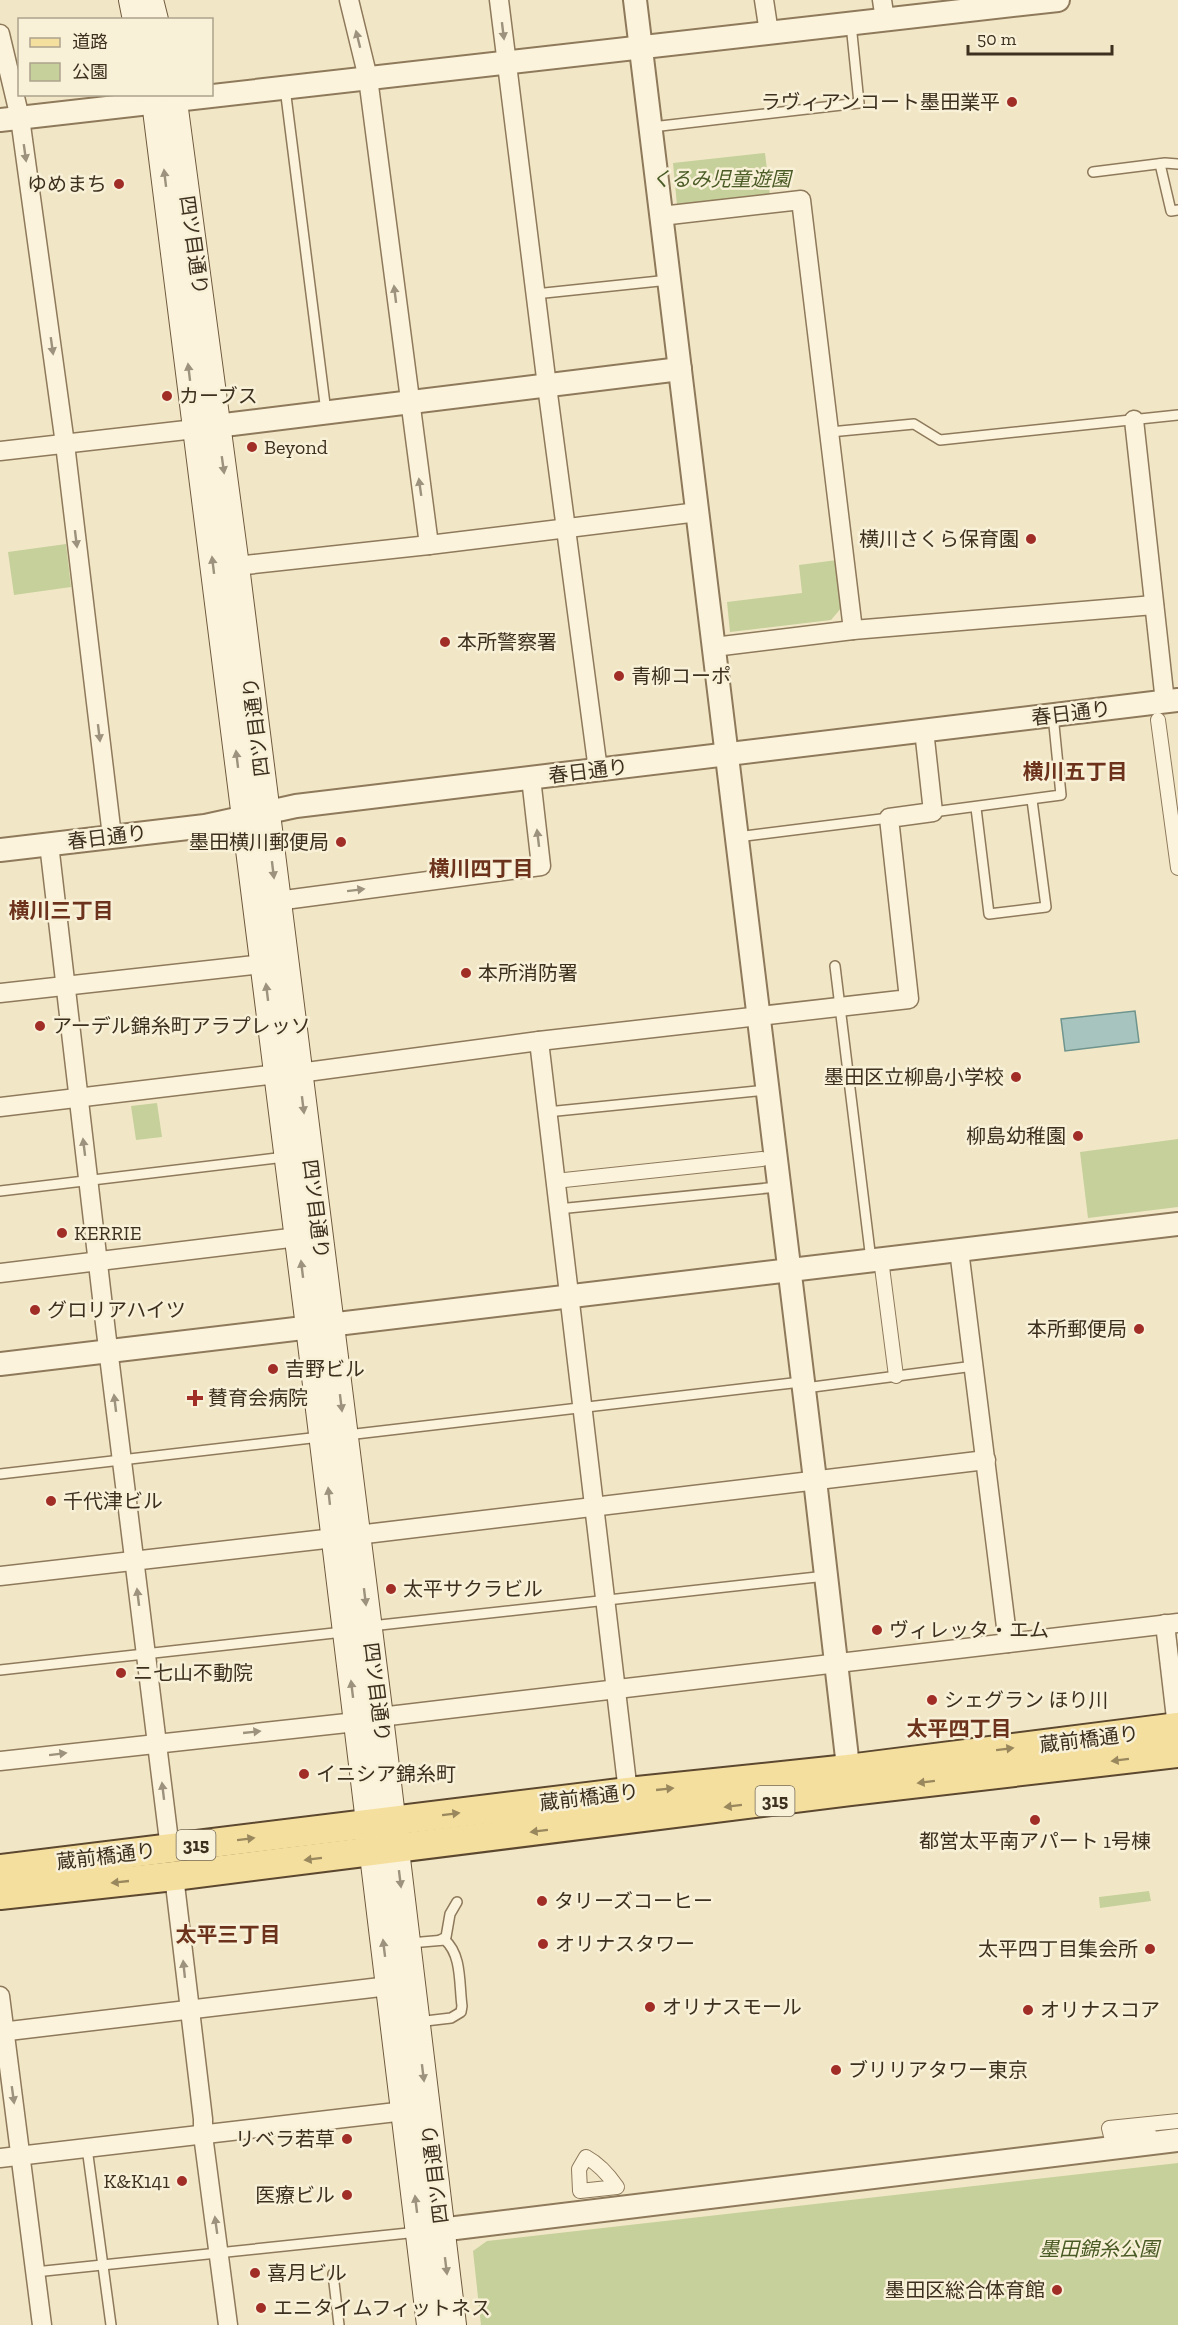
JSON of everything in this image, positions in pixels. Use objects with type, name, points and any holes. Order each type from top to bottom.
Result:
[{"type":"main road","points":[[132,0],[136,18]]},
{"type":"main road","points":[[150,0],[154,18]]},
{"type":"main road","name":"四ツ目通り","points":[[164,98],[256,815],[277,901],[288,1073],[382,1836],[389,1986],[405,2111],[430,2231],[453,2325]]},
{"type":"main road","name":"四ツ目通り","points":[[207,427],[236,566],[256,815],[263,964],[288,1073],[288,1156],[298,1237],[320,1326]]},
{"type":"main road","name":"蔵前橋通り","points":[[0,1895],[172,1862],[849,1780],[1178,1736]]},
{"type":"main road","name":"蔵前橋通り","points":[[382,1836],[628,1792],[849,1780]]},
{"type":"main road","name":"四ツ目通り","points":[[382,1836],[408,1943],[417,2022],[430,2231],[430,2325]]},
{"type":"main road","name":"蔵前橋通り","points":[[0,1869],[172,1862]]},
{"type":"street","points":[[349,0],[368,78],[429,545]]},
{"type":"street","points":[[499,0],[598,770]]},
{"type":"street","points":[[635,0],[815,1480],[849,1780]]},
{"type":"street","points":[[764,0],[769,33]]},
{"type":"street","points":[[213,94],[285,88],[851,24],[884,10],[1058,0]]},
{"type":"street","points":[[0,34],[10,119],[65,444],[112,836]]},
{"type":"street","points":[[10,119],[188,96]]},
{"type":"street","points":[[661,216],[801,200],[852,630]]},
{"type":"street","points":[[0,452],[680,369]]},
{"type":"street","points":[[1134,420],[1167,707],[1178,868]]},
{"type":"street","points":[[236,566],[698,512]]},
{"type":"street","points":[[714,647],[852,630],[1154,605]]},
{"type":"street","name":"春日通り","points":[[0,850],[205,826],[307,804],[1053,715],[1167,707]]},
{"type":"street","points":[[0,1107],[539,1041],[909,999],[889,818],[933,812],[924,730]]},
{"type":"street","points":[[277,901],[541,866],[531,778]]},
{"type":"street","points":[[49,844],[97,1261],[228,2325]]},
{"type":"street","points":[[0,993],[263,964]]},
{"type":"street","points":[[539,1041],[628,1792]]},
{"type":"street","points":[[555,1181],[762,1158]]},
{"type":"street","points":[[0,1364],[1178,1224]]},
{"type":"street","points":[[0,1273],[298,1237]]},
{"type":"street","points":[[959,1250],[1008,1643]]},
{"type":"street","points":[[876,1259],[896,1376]]},
{"type":"street","points":[[0,1576],[986,1460]]},
{"type":"street","points":[[0,1761],[368,1720],[1172,1623],[1178,1736]]},
{"type":"street","points":[[2,2031],[389,1986]]},
{"type":"street","points":[[0,1996],[2,2031],[21,2156],[42,2325]]},
{"type":"street","points":[[0,2158],[405,2111]]},
{"type":"street","points":[[1178,2121],[1109,2128],[1110,2136],[1178,2130]]},
{"type":"street","points":[[430,2231],[1178,2140]]},
{"type":"lane","points":[[651,128],[860,103],[851,24]]},
{"type":"lane","points":[[285,88],[326,412]]},
{"type":"lane","points":[[1160,164],[1171,211],[1178,210]]},
{"type":"lane","points":[[1093,172],[1178,164]]},
{"type":"lane","points":[[535,294],[669,280]]},
{"type":"lane","points":[[830,432],[914,424],[940,440],[1178,415]]},
{"type":"lane","points":[[933,812],[1061,795],[1053,715]]},
{"type":"lane","points":[[976,808],[989,914],[1046,907],[1032,800]]},
{"type":"lane","points":[[736,837],[889,818]]},
{"type":"lane","points":[[835,966],[876,1259]]},
{"type":"lane","points":[[547,1112],[766,1089]]},
{"type":"lane","points":[[0,1191],[288,1156]]},
{"type":"lane","points":[[558,1209],[778,1187]]},
{"type":"lane","points":[[0,1474],[582,1407],[896,1376],[974,1366]]},
{"type":"lane","points":[[0,1670],[826,1576]]},
{"type":"lane","points":[[408,1943],[440,1940],[446,1937],[452,1908],[457,1902]]},
{"type":"lane","points":[[417,2022],[451,2018],[461,2012],[456,1954],[448,1943],[440,1940]]},
{"type":"lane","points":[[87,2148],[111,2325]]},
{"type":"lane","points":[[35,2272],[430,2231]]},
{"type":"lane","points":[[333,2274],[339,2325]]},
{"type":"green space","name":"くるみ児童遊園","points":[[765,153],[770,195],[677,205],[673,163]]},
{"type":"green space","points":[[66,544],[71,587],[14,595],[8,552]]},
{"type":"green space","points":[[837,560],[843,606],[831,620],[730,632],[727,602],[802,593],[799,565]]},
{"type":"green space","points":[[157,1103],[162,1137],[136,1140],[131,1106]]},
{"type":"green space","points":[[1178,1139],[1178,1207],[1088,1218],[1080,1152]]},
{"type":"green space","points":[[1149,1891],[1151,1901],[1100,1908],[1099,1897]]},
{"type":"green space","name":"墨田錦糸公園","points":[[1178,2163],[1178,2325],[481,2325],[473,2251],[487,2241]]},
{"type":"water","points":[[1135,1011],[1139,1042],[1065,1051],[1061,1019]]},
{"type":"place","name":"ラヴィアンコート墨田業平","points":[[1012,102]]},
{"type":"place","name":"ゆめまち","points":[[119,184]]},
{"type":"place","name":"カーブス","points":[[167,396]]},
{"type":"place","name":"Beyond","points":[[252,447]]},
{"type":"place","name":"横川さくら保育園","points":[[1031,539]]},
{"type":"place","name":"本所警察署","points":[[445,642]]},
{"type":"place","name":"青柳コーポ","points":[[619,676]]},
{"type":"place","name":"墨田横川郵便局","points":[[341,842]]},
{"type":"place","name":"本所消防署","points":[[466,973]]},
{"type":"place","name":"アーデル錦糸町アラプレッソ","points":[[40,1026]]},
{"type":"place","name":"墨田区立柳島小学校","points":[[1016,1077]]},
{"type":"place","name":"柳島幼稚園","points":[[1078,1136]]},
{"type":"place","name":"KERRIE","points":[[62,1233]]},
{"type":"place","name":"グロリアハイツ","points":[[35,1310]]},
{"type":"place","name":"本所郵便局","points":[[1139,1329]]},
{"type":"place","name":"吉野ビル","points":[[273,1369]]},
{"type":"place","name":"賛育会病院","points":[[195,1398]]},
{"type":"place","name":"千代津ビル","points":[[51,1501]]},
{"type":"place","name":"太平サクラビル","points":[[391,1589]]},
{"type":"place","name":"ヴィレッタ・エム","points":[[877,1630]]},
{"type":"place","name":"ニ七山不動院","points":[[121,1673]]},
{"type":"place","name":"シェグラン ほり川","points":[[932,1700]]},
{"type":"place","name":"イニシア錦糸町","points":[[304,1774]]},
{"type":"place","name":"都営太平南アパート 1号棟","points":[[1035,1820]]},
{"type":"place","name":"タリーズコーヒー","points":[[542,1901]]},
{"type":"place","name":"オリナスタワー","points":[[543,1944]]},
{"type":"place","name":"太平四丁目集会所","points":[[1150,1949]]},
{"type":"place","name":"オリナスモール","points":[[650,2007]]},
{"type":"place","name":"オリナスコア","points":[[1028,2010]]},
{"type":"place","name":"ブリリアタワー東京","points":[[836,2070]]},
{"type":"place","name":"リベラ若草","points":[[347,2139]]},
{"type":"place","name":"K&K141","points":[[182,2181]]},
{"type":"place","name":"医療ビル","points":[[347,2195]]},
{"type":"place","name":"喜月ビル","points":[[255,2273]]},
{"type":"place","name":"墨田区総合体育館","points":[[1057,2290]]},
{"type":"place","name":"エニタイムフィットネス","points":[[261,2308]]},
{"type":"district","name":"横川五丁目","points":[[1075,771]]},
{"type":"district","name":"横川四丁目","points":[[481,868]]},
{"type":"district","name":"横川三丁目","points":[[61,910]]},
{"type":"district","name":"太平四丁目","points":[[959,1728]]},
{"type":"district","name":"太平三丁目","points":[[228,1934]]}]
